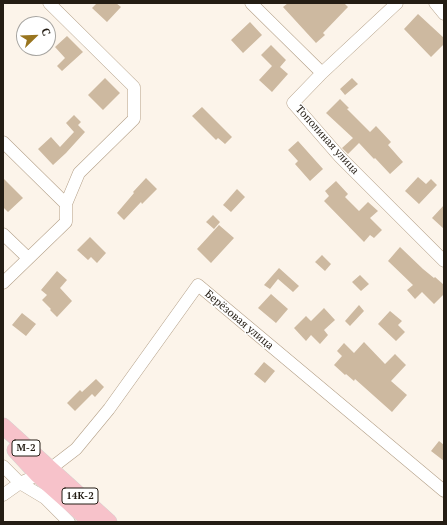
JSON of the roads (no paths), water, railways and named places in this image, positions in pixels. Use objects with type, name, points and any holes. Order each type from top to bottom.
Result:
[{"type":"main road","name":"М-2","points":[[3,426],[44,472]]},
{"type":"main road","name":"М-2","points":[[3,440],[44,472]]},
{"type":"main road","name":"14К-2","points":[[44,472],[91,522]]},
{"type":"main road","name":"14К-2","points":[[44,472],[109,522]]},
{"type":"street","points":[[3,283],[66,222],[66,204],[79,173],[134,119],[134,87],[49,3]]},
{"type":"street","points":[[251,3],[322,73]]},
{"type":"street","name":"Тополиная улица","points":[[397,3],[322,73],[293,103],[340,157],[444,262]]},
{"type":"street","points":[[435,3],[444,14]]},
{"type":"street","points":[[3,142],[66,204]]},
{"type":"street","points":[[3,234],[28,258]]},
{"type":"street","name":"Берёзовая улица","points":[[44,472],[76,449],[109,409],[198,285],[444,491]]},
{"type":"street","points":[[3,466],[20,483],[45,498],[69,522]]},
{"type":"street","points":[[3,495],[20,483],[44,472]]}]
